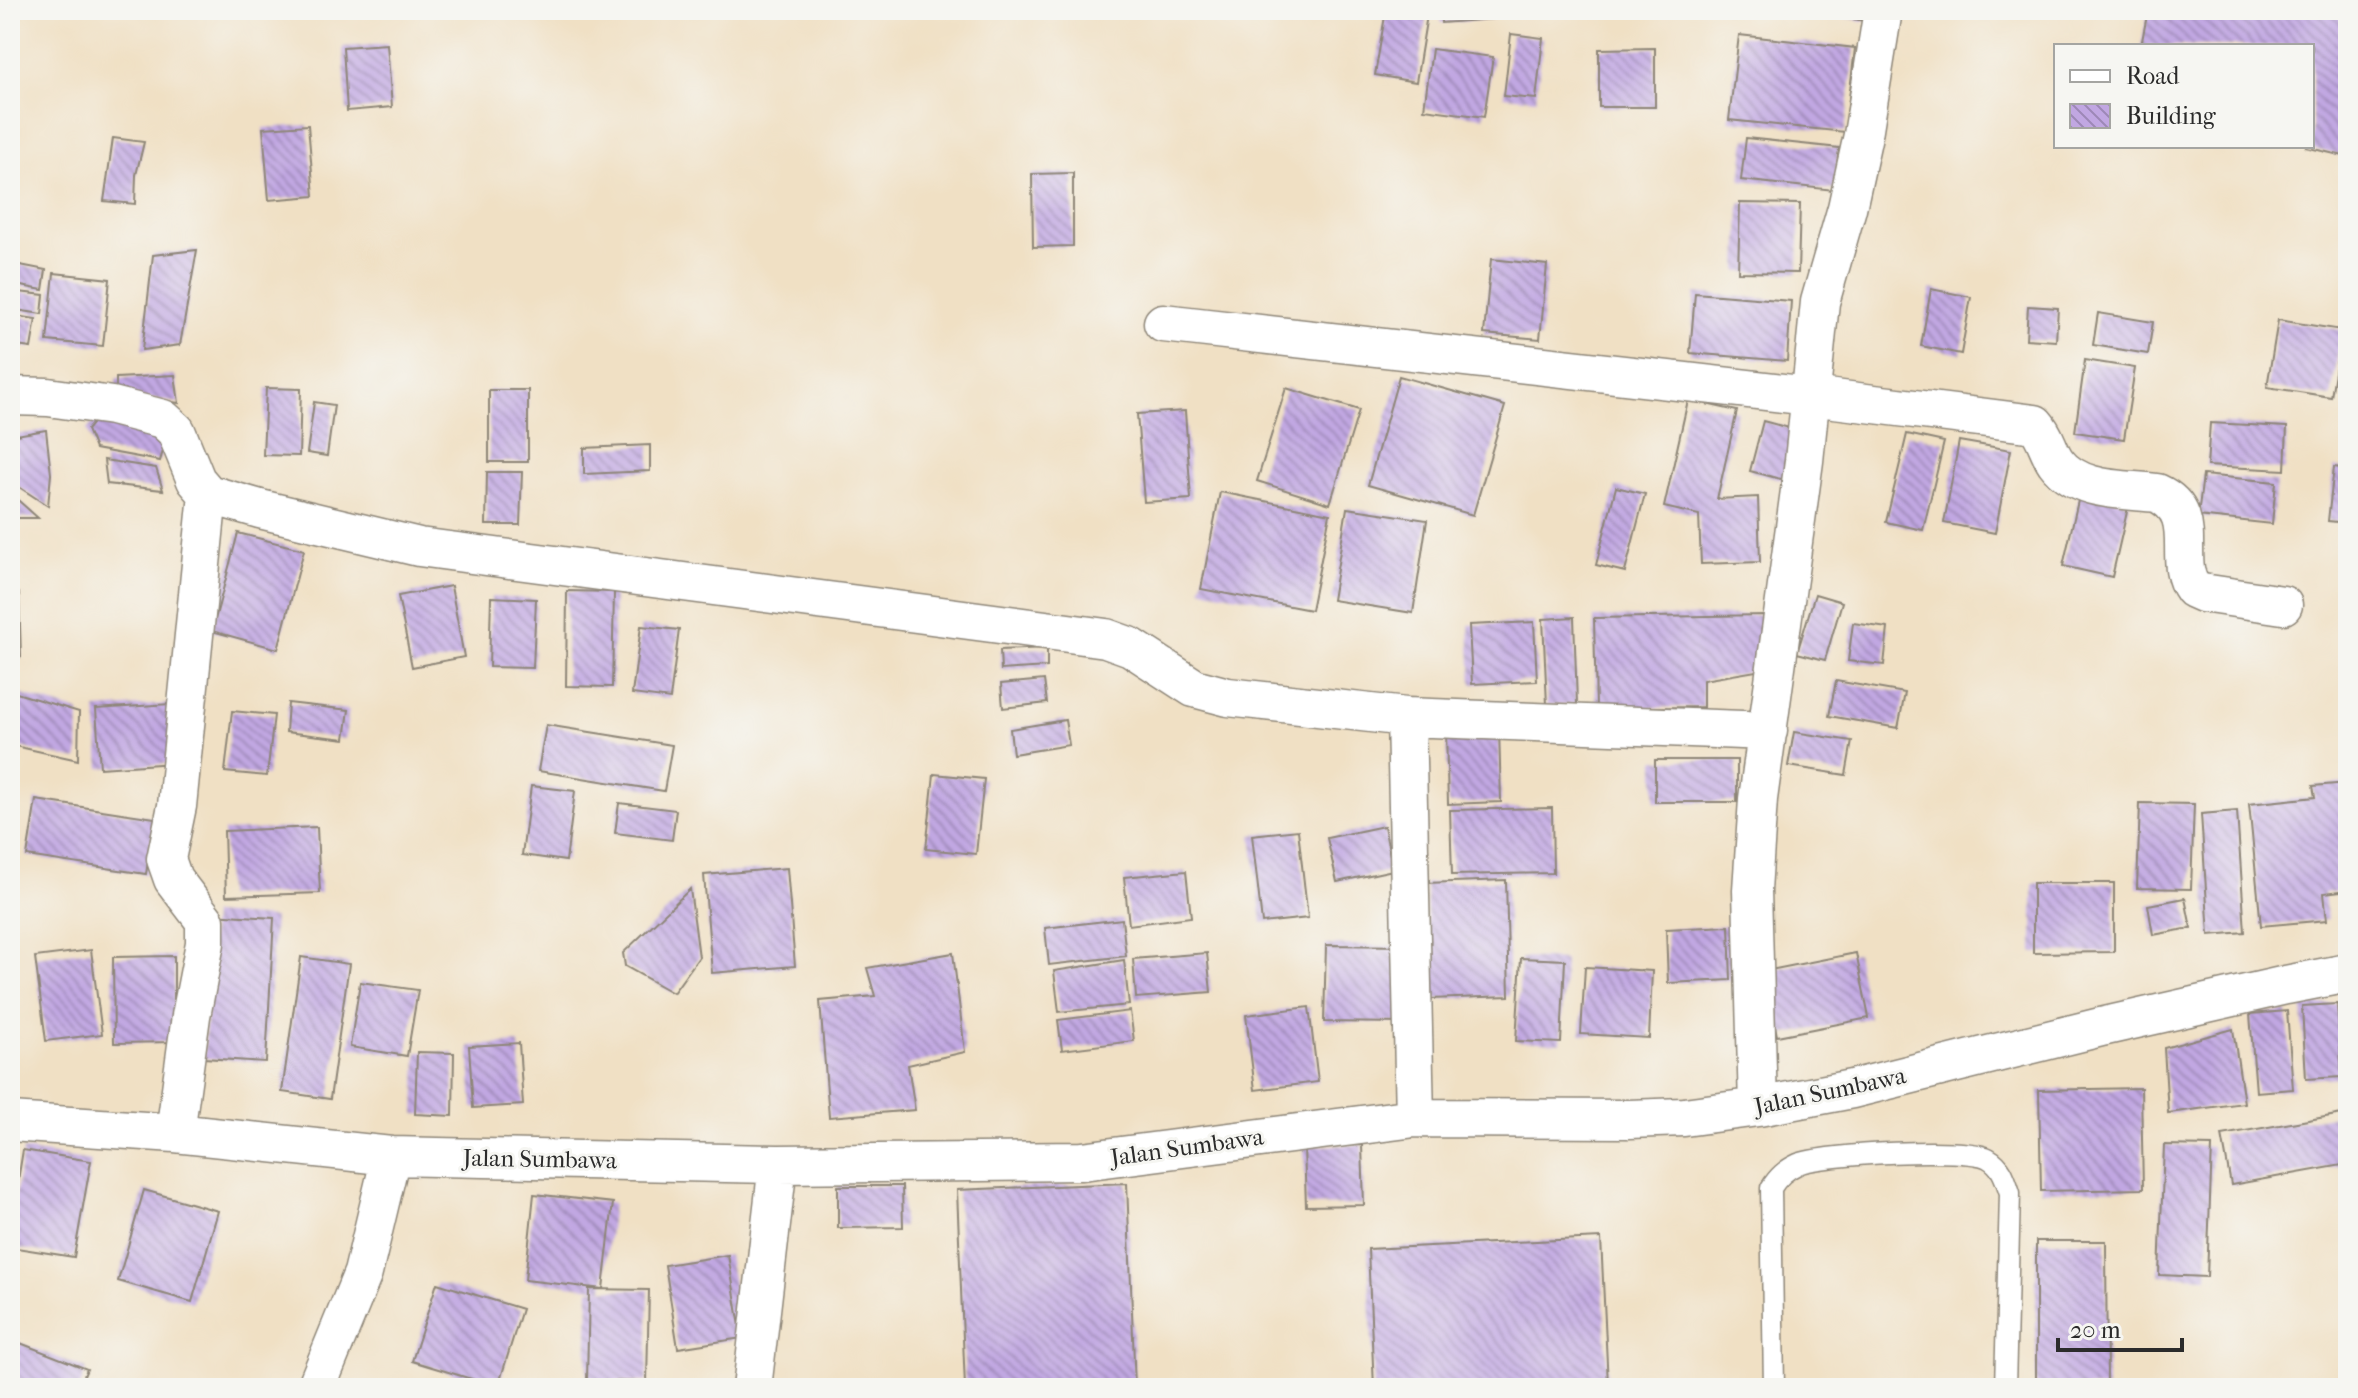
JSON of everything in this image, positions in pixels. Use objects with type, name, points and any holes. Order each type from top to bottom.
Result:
[{"type":"street","points":[[1758,1107],[1752,890],[1758,799],[1804,461],[1820,302],[1847,208],[1863,135],[1883,10]]},
{"type":"street","points":[[1163,323],[2035,424],[2047,439],[2051,454],[2059,466],[2072,478],[2085,484],[2157,493],[2178,508],[2186,549],[2186,570],[2193,589],[2283,605]]},
{"type":"street","points":[[10,396],[48,397],[112,406],[163,419],[176,431],[196,480],[208,494],[419,547],[1106,638],[1131,647],[1194,688],[1228,697],[1406,717],[1768,731]]},
{"type":"street","points":[[175,1133],[191,1016],[205,943],[205,921],[173,879],[166,859],[177,806],[208,494]]},
{"type":"street","points":[[1406,717],[1415,1118]]},
{"type":"street","name":"Jalan Sumbawa","points":[[10,1122],[175,1133],[391,1156],[778,1164],[1082,1161],[1415,1118],[1629,1119],[1684,1117],[1758,1107],[1852,1089],[2101,1027],[2348,973]]},
{"type":"street","points":[[316,1388],[363,1273],[391,1156]]},
{"type":"street","points":[[752,1388],[778,1164]]},
{"type":"lane","points":[[1774,1388],[1771,1188],[1777,1177],[1800,1163],[1814,1160],[1884,1154],[1974,1153],[1999,1165],[2010,1193],[2005,1388]]},
{"type":"building","points":[[1386,10],[1427,15],[1416,82],[1375,75]]},
{"type":"building","points":[[1440,10],[1493,10],[1493,19],[1441,23]]},
{"type":"building","points":[[1800,10],[1867,10],[1865,21]]},
{"type":"building","points":[[2148,10],[2348,10],[2348,157],[2309,148],[2314,148],[2314,44],[2141,44]]},
{"type":"building","points":[[1511,34],[1543,38],[1536,99],[1504,96]]},
{"type":"building","points":[[1739,35],[1855,48],[1845,132],[1729,120]]},
{"type":"building","points":[[387,44],[392,107],[347,111],[343,47]]},
{"type":"building","points":[[1655,48],[1655,107],[1599,107],[1599,49]]},
{"type":"building","points":[[1432,49],[1493,57],[1484,117],[1424,109]]},
{"type":"building","points":[[308,125],[314,196],[269,200],[263,128]]},
{"type":"building","points":[[113,138],[144,142],[136,175],[135,204],[104,201]]},
{"type":"building","points":[[1746,138],[1839,148],[1834,190],[1741,180]]},
{"type":"building","points":[[1073,173],[1073,246],[1033,247],[1032,174]]},
{"type":"building","points":[[1740,203],[1800,204],[1798,273],[1738,272]]},
{"type":"building","points":[[197,250],[180,345],[142,350],[153,255]]},
{"type":"building","points":[[1491,259],[1547,265],[1540,339],[1484,334]]},
{"type":"building","points":[[10,263],[46,270],[43,290],[10,284]]},
{"type":"building","points":[[54,273],[110,279],[103,346],[47,341]]},
{"type":"building","points":[[1931,289],[1971,297],[1961,354],[1921,346]]},
{"type":"building","points":[[10,291],[44,295],[42,314],[10,309]]},
{"type":"building","points":[[1695,293],[1791,301],[1787,361],[1690,353]]},
{"type":"building","points":[[2028,306],[2058,308],[2056,341],[2026,339]]},
{"type":"building","points":[[2098,313],[2153,322],[2148,354],[2093,345]]},
{"type":"building","points":[[10,315],[36,319],[31,348],[10,345]]},
{"type":"building","points":[[2278,320],[2342,330],[2331,397],[2267,387]]},
{"type":"building","points":[[2085,360],[2135,368],[2124,439],[2075,432]]},
{"type":"building","points":[[175,375],[179,403],[116,394],[116,378]]},
{"type":"building","points":[[1399,376],[1505,406],[1473,515],[1368,485]]},
{"type":"building","points":[[266,388],[301,389],[299,456],[263,455]]},
{"type":"building","points":[[1286,388],[1359,410],[1330,504],[1257,481]]},
{"type":"building","points":[[489,390],[528,390],[528,462],[489,462]]},
{"type":"building","points":[[1688,400],[1737,411],[1717,499],[1758,497],[1760,562],[1701,564],[1699,515],[1664,507]]},
{"type":"building","points":[[314,402],[334,405],[327,456],[307,453]]},
{"type":"building","points":[[1185,411],[1191,499],[1144,502],[1137,414]]},
{"type":"building","points":[[100,414],[169,430],[160,461],[95,449],[87,430]]},
{"type":"building","points":[[1763,421],[1800,431],[1788,481],[1750,471]]},
{"type":"building","points":[[2210,423],[2287,427],[2285,470],[2207,466]]},
{"type":"building","points":[[46,430],[51,474],[48,506],[10,481],[10,436]]},
{"type":"building","points":[[1907,434],[1944,442],[1923,530],[1886,522]]},
{"type":"building","points":[[1959,441],[2011,450],[1995,533],[1944,523]]},
{"type":"building","points":[[650,445],[650,471],[584,474],[584,448]]},
{"type":"building","points":[[104,460],[156,468],[163,490],[107,484]]},
{"type":"building","points":[[2334,467],[2348,469],[2348,523],[2328,521]]},
{"type":"building","points":[[487,472],[522,472],[520,525],[486,525]]},
{"type":"building","points":[[2203,475],[2276,482],[2272,524],[2198,516]]},
{"type":"building","points":[[1616,487],[1645,494],[1625,572],[1596,565]]},
{"type":"building","points":[[1220,492],[1330,514],[1311,610],[1201,589]]},
{"type":"building","points":[[2080,492],[2129,503],[2112,577],[2063,566]]},
{"type":"building","points":[[10,493],[38,518],[10,518]]},
{"type":"building","points":[[1347,508],[1427,520],[1413,613],[1332,600]]},
{"type":"building","points":[[238,533],[304,550],[278,649],[212,631]]},
{"type":"building","points":[[451,586],[464,657],[412,667],[398,596]]},
{"type":"building","points":[[567,591],[614,592],[612,687],[566,686]]},
{"type":"building","points":[[19,593],[21,657],[10,658],[10,594]]},
{"type":"building","points":[[1815,594],[1842,602],[1825,660],[1797,653]]},
{"type":"building","points":[[491,597],[536,599],[533,668],[489,667]]},
{"type":"building","points":[[1765,615],[1768,669],[1703,680],[1703,707],[1596,708],[1594,618]]},
{"type":"building","points":[[1574,617],[1577,704],[1547,705],[1543,619]]},
{"type":"building","points":[[1534,622],[1537,681],[1472,684],[1469,625]]},
{"type":"building","points":[[1853,623],[1888,628],[1884,665],[1848,661]]},
{"type":"building","points":[[641,626],[679,630],[670,699],[632,694]]},
{"type":"building","points":[[1047,648],[1047,667],[1001,670],[1000,650]]},
{"type":"building","points":[[1044,680],[1047,703],[1003,708],[1001,684]]},
{"type":"building","points":[[1836,681],[1905,693],[1898,728],[1829,716]]},
{"type":"building","points":[[10,691],[79,712],[78,760],[10,745]]},
{"type":"building","points":[[288,703],[349,710],[345,739],[286,732]]},
{"type":"building","points":[[170,704],[174,763],[100,768],[96,709]]},
{"type":"building","points":[[232,711],[274,715],[267,776],[225,772]]},
{"type":"building","points":[[1065,720],[1069,745],[1013,754],[1010,729]]},
{"type":"building","points":[[546,725],[672,745],[664,791],[538,771]]},
{"type":"building","points":[[1499,728],[1501,802],[1448,804],[1446,730]]},
{"type":"building","points":[[1794,732],[1852,741],[1846,775],[1788,766]]},
{"type":"building","points":[[1655,760],[1737,760],[1737,802],[1655,802]]},
{"type":"building","points":[[934,774],[984,779],[976,854],[926,849]]},
{"type":"building","points":[[2348,783],[2348,890],[2324,893],[2327,920],[2261,926],[2249,804],[2315,797],[2313,786]]},
{"type":"building","points":[[531,786],[575,791],[566,861],[522,855]]},
{"type":"building","points":[[36,800],[155,818],[146,874],[27,856]]},
{"type":"building","points":[[619,803],[676,810],[672,840],[615,833]]},
{"type":"building","points":[[2140,803],[2194,804],[2191,889],[2137,888]]},
{"type":"building","points":[[1552,808],[1553,873],[1452,875],[1450,810]]},
{"type":"building","points":[[2237,811],[2245,932],[2209,935],[2201,814]]},
{"type":"building","points":[[1384,826],[1393,870],[1337,882],[1327,838]]},
{"type":"building","points":[[317,827],[320,893],[226,896],[224,831]]},
{"type":"building","points":[[1298,830],[1308,918],[1262,923],[1252,835]]},
{"type":"building","points":[[787,868],[795,966],[712,973],[704,875]]},
{"type":"building","points":[[1186,871],[1191,917],[1129,925],[1124,877]]},
{"type":"building","points":[[1506,880],[1509,996],[1430,999],[1426,883]]},
{"type":"building","points":[[2033,883],[2114,883],[2114,952],[2033,953]]},
{"type":"building","points":[[690,889],[699,957],[673,993],[625,966],[623,953]]},
{"type":"building","points":[[2185,898],[2191,928],[2153,935],[2148,905]]},
{"type":"building","points":[[212,914],[274,918],[266,1062],[204,1058]]},
{"type":"building","points":[[1122,919],[1126,956],[1049,965],[1045,928]]},
{"type":"building","points":[[1729,926],[1731,980],[1668,983],[1666,929]]},
{"type":"building","points":[[1326,945],[1406,946],[1405,1023],[1324,1022]]},
{"type":"building","points":[[91,950],[102,1034],[46,1041],[35,957]]},
{"type":"building","points":[[953,953],[965,1052],[908,1065],[915,1110],[829,1117],[820,1001],[875,996],[867,968]]},
{"type":"building","points":[[1207,953],[1211,992],[1136,998],[1133,959]]},
{"type":"building","points":[[1856,953],[1869,1018],[1777,1036],[1765,971]]},
{"type":"building","points":[[174,956],[174,1042],[114,1043],[113,957]]},
{"type":"building","points":[[301,957],[349,964],[330,1099],[282,1092]]},
{"type":"building","points":[[1521,958],[1565,960],[1561,1043],[1516,1041]]},
{"type":"building","points":[[1124,960],[1129,1005],[1059,1012],[1054,971]]},
{"type":"building","points":[[1585,967],[1652,971],[1649,1038],[1581,1034]]},
{"type":"building","points":[[360,982],[418,990],[407,1056],[350,1047]]},
{"type":"building","points":[[2337,1004],[2342,1077],[2306,1079],[2302,1006]]},
{"type":"building","points":[[1309,1007],[1318,1082],[1255,1090],[1246,1015]]},
{"type":"building","points":[[1130,1011],[1134,1041],[1062,1050],[1058,1020]]},
{"type":"building","points":[[2287,1011],[2293,1089],[2256,1092],[2250,1014]]},
{"type":"building","points":[[2233,1029],[2244,1103],[2168,1113],[2164,1048]]},
{"type":"building","points":[[519,1043],[523,1105],[473,1108],[469,1046]]},
{"type":"building","points":[[417,1052],[454,1053],[453,1116],[415,1114]]},
{"type":"building","points":[[2141,1088],[2143,1189],[2041,1191],[2039,1090]]},
{"type":"building","points":[[2348,1113],[2348,1164],[2231,1185],[2222,1135]]},
{"type":"building","points":[[1362,1145],[1364,1205],[1306,1206],[1304,1146]]},
{"type":"building","points":[[2164,1145],[2212,1146],[2207,1277],[2159,1275]]},
{"type":"building","points":[[23,1150],[91,1161],[74,1257],[10,1247]]},
{"type":"building","points":[[1127,1183],[1135,1388],[965,1388],[957,1190]]},
{"type":"building","points":[[838,1186],[902,1186],[903,1227],[838,1228]]},
{"type":"building","points":[[144,1190],[218,1211],[192,1302],[118,1281]]},
{"type":"building","points":[[534,1194],[613,1203],[603,1289],[525,1280]]},
{"type":"building","points":[[1601,1238],[1608,1385],[1374,1388],[1368,1249]]},
{"type":"building","points":[[2036,1241],[2106,1241],[2107,1388],[2036,1388]]},
{"type":"building","points":[[728,1255],[742,1338],[678,1348],[665,1265]]},
{"type":"building","points":[[437,1283],[522,1309],[498,1387],[412,1361]]},
{"type":"building","points":[[589,1289],[649,1290],[647,1382],[587,1381]]},
{"type":"building","points":[[10,1339],[87,1369],[79,1388],[10,1388]]},
{"type":"building","points":[[864,1383],[911,1386],[911,1388],[864,1388]]}]
